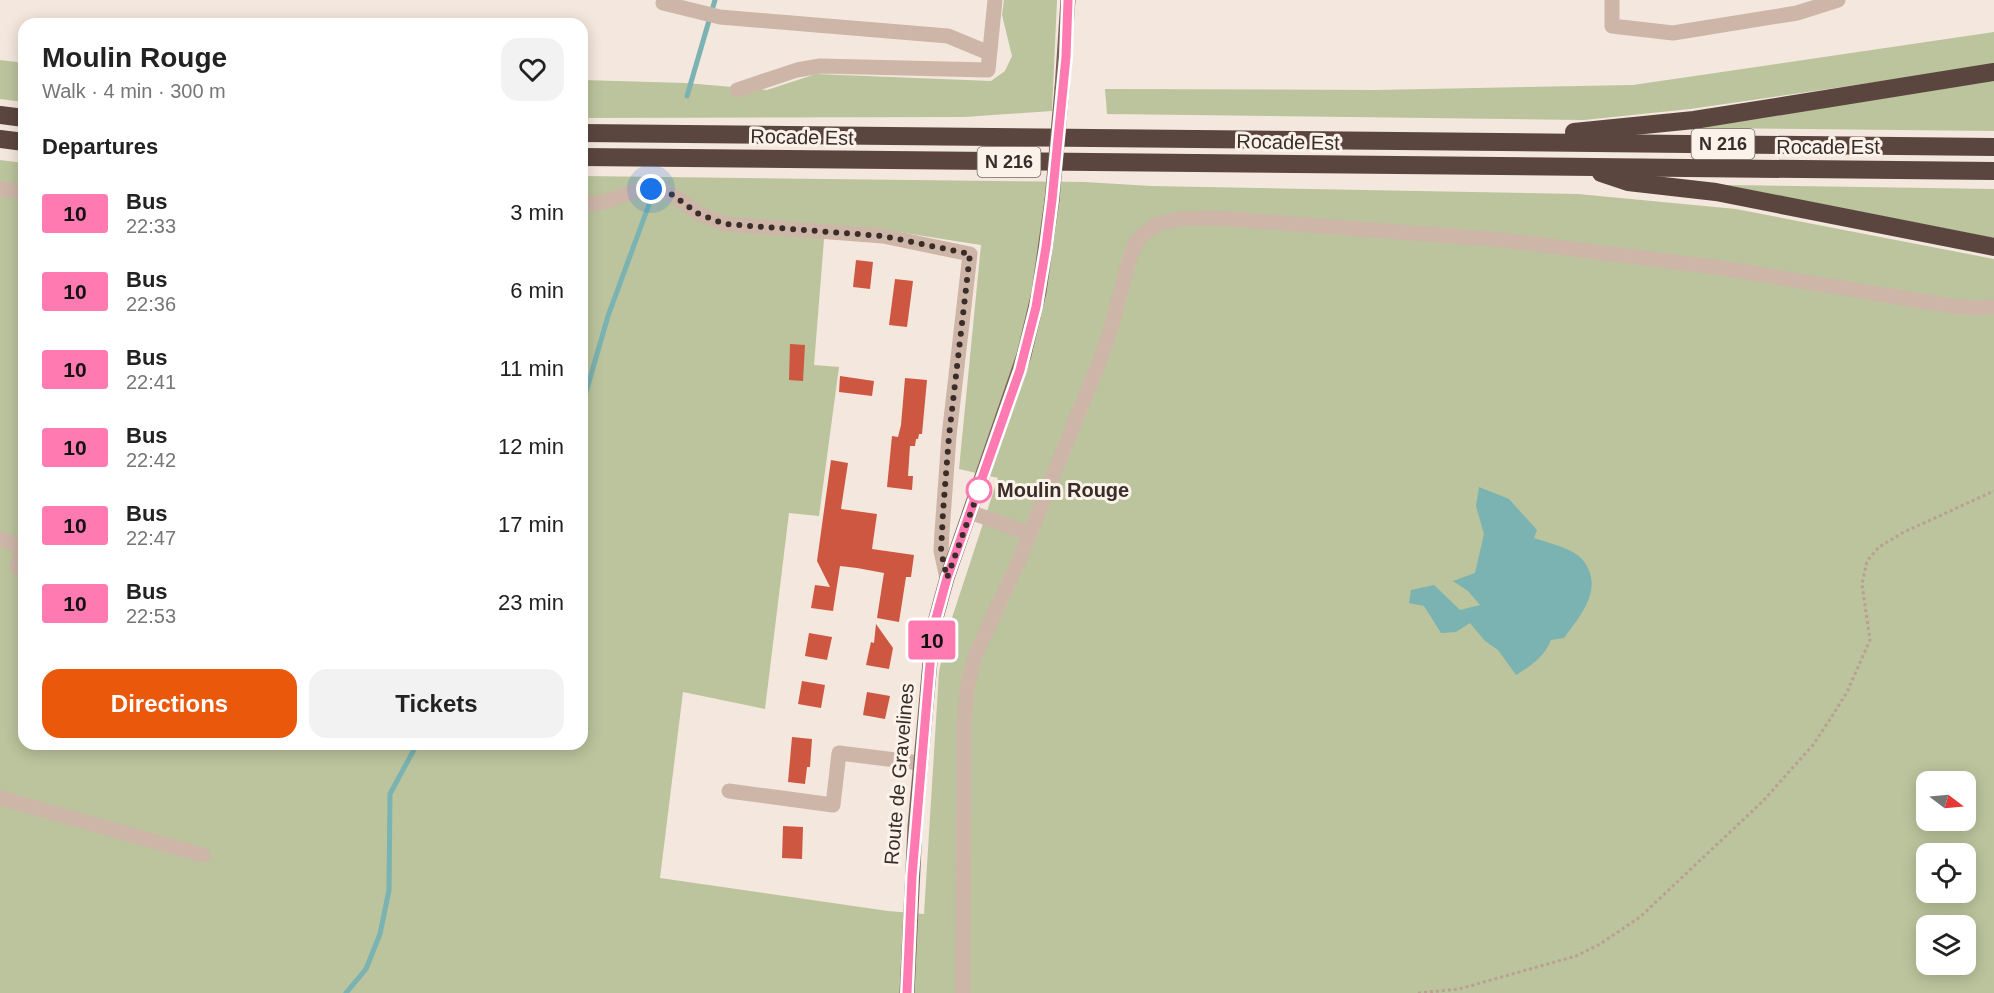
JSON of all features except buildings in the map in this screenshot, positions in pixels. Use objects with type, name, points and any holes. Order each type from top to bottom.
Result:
[{"type":"highway","points":[[1453,142],[1676,122],[1994,72]]},
{"type":"highway","points":[[0,115],[18,117]]},
{"type":"highway","name":"Rocade Est","points":[[588,133],[1994,147]]},
{"type":"highway","points":[[0,139],[18,141]]},
{"type":"highway","name":"Rocade Est","points":[[588,158],[1994,171]]},
{"type":"highway","points":[[1585,168],[1628,182],[1716,192],[1994,247]]},
{"type":"main road","name":"Route de Gravelines","points":[[907,993],[920,763],[932,640],[947,578],[1026,347],[1042,277],[1052,200],[1068,0]]},
{"type":"street","points":[[737,90],[797,70],[820,66],[988,70],[995,0]]},
{"type":"street","points":[[1612,0],[1612,26],[1673,33],[1797,13],[1838,0]]},
{"type":"street","points":[[663,3],[720,17],[948,36],[989,53]]},
{"type":"street","points":[[0,189],[18,191]]},
{"type":"street","points":[[588,204],[601,203],[636,191],[658,189],[676,196],[699,214],[725,224],[883,236],[970,254],[949,436],[941,551],[947,578]]},
{"type":"street","points":[[963,993],[964,734],[966,698],[972,668],[980,644],[1030,534],[1100,360],[1133,249],[1149,229],[1167,221],[1216,218],[1503,240],[1722,268],[1951,306],[1994,307]]},
{"type":"street","points":[[970,512],[1030,534]]},
{"type":"street","points":[[0,539],[18,543]]},
{"type":"street","points":[[729,791],[833,805],[839,753],[920,763]]},
{"type":"street","points":[[0,798],[203,855]]},
{"type":"path","points":[[1418,993],[1460,989],[1576,956],[1600,944],[1640,917],[1763,801],[1813,745],[1830,721],[1847,692],[1870,640],[1862,584],[1867,561],[1879,547],[1904,532],[1994,490]]},
{"type":"green space","points":[[1004,0],[1057,0],[1052,111],[964,117],[588,118],[588,80],[686,83],[767,90],[816,74],[991,81],[1005,71],[1012,56],[1002,15]]},
{"type":"green space","points":[[1994,32],[1994,65],[1690,109],[1584,120],[1107,114],[1105,89],[1376,90],[1633,85]]},
{"type":"green space","points":[[0,60],[18,62],[18,101],[0,99]]},
{"type":"green space","points":[[1994,78],[1994,131],[1698,128]]},
{"type":"green space","points":[[0,160],[18,162],[18,750],[588,750],[588,176],[1085,182],[1151,186],[1578,194],[1736,209],[1994,259],[1994,993],[0,993]],"holes":[[[825,227],[879,229],[981,245],[959,469],[998,478],[947,633],[939,672],[924,914],[888,911],[660,878],[683,692],[765,709],[789,513],[819,516],[839,367],[814,365]]]},
{"type":"green space","points":[[1725,185],[1994,189],[1994,238]]},
{"type":"water","points":[[1479,487],[1509,499],[1537,530],[1534,538],[1573,552],[1589,569],[1591,590],[1578,619],[1564,638],[1551,640],[1537,660],[1516,675],[1498,650],[1485,641],[1470,623],[1456,632],[1441,633],[1424,606],[1409,603],[1411,590],[1434,585],[1460,610],[1480,605],[1468,591],[1453,581],[1475,573],[1484,534],[1476,506]]},
{"type":"waterway","points":[[687,96],[715,0]]},
{"type":"waterway","points":[[588,385],[608,316],[651,199]]},
{"type":"waterway","points":[[346,993],[366,969],[380,934],[389,890],[390,794],[414,750]]},
{"type":"bus line","name":"10","points":[[907,993],[909,922],[920,763],[933,629],[947,578],[1020,370],[1036,307],[1052,200],[1066,57],[1068,0]]},
{"type":"place","name":"Moulin Rouge","points":[[979,490]]},
{"type":"route","points":[[651,189],[658,189],[676,196],[699,214],[725,224],[883,236],[970,254],[949,436],[943,512],[941,551],[947,578],[979,490]]}]
